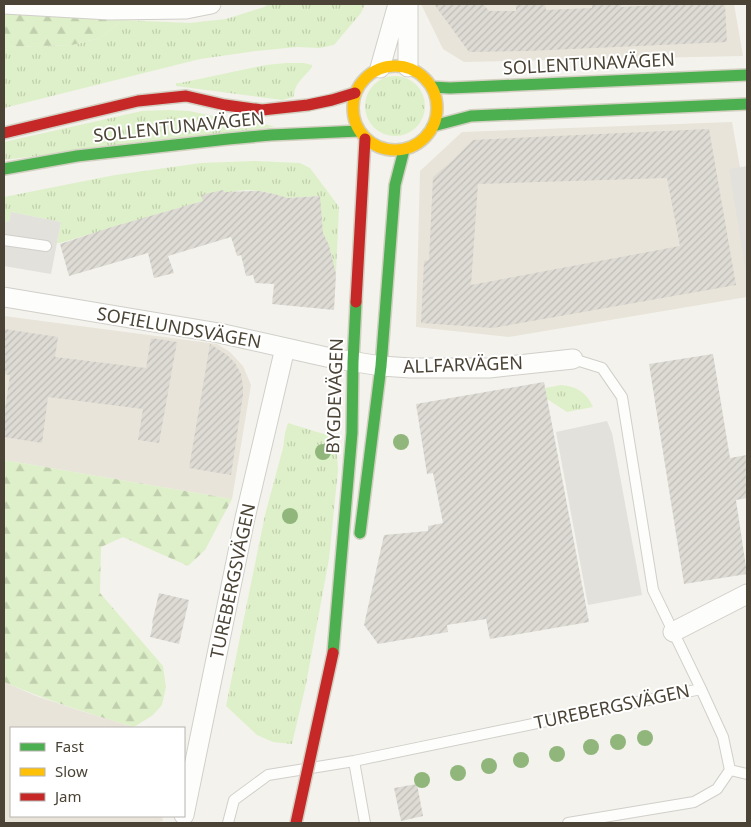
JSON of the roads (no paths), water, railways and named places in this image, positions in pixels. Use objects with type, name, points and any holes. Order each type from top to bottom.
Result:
[{"type":"street","points":[[4,4],[110,10],[144,6],[186,9],[212,4]]},
{"type":"street","points":[[380,68],[398,4]]},
{"type":"street","points":[[408,4],[408,67]]},
{"type":"street","points":[[394,65],[408,67],[426,78],[432,87],[437,100],[437,113],[433,126],[416,145],[404,150],[390,150],[377,146],[362,135],[354,119],[352,106],[355,93],[361,82],[369,74],[380,68],[394,65]]},
{"type":"street","name":"SOLLENTUNAVÄGEN","points":[[432,87],[450,88],[747,74]]},
{"type":"street","name":"SOLLENTUNAVÄGEN","points":[[4,133],[138,101],[186,96],[225,105],[262,110],[308,105],[355,93]]},
{"type":"street","points":[[433,126],[470,116],[747,104]]},
{"type":"street","name":"SOLLENTUNAVÄGEN","points":[[4,169],[77,156],[271,135],[362,135]]},
{"type":"street","name":"BYGDEVÄGEN","points":[[333,653],[352,433],[362,135]]},
{"type":"street","points":[[358,541],[381,366],[395,185],[404,150]]},
{"type":"street","name":"SOFIELUNDSVÄGEN","points":[[4,297],[219,332],[353,362]]},
{"type":"street","name":"TUREBERGSVÄGEN","points":[[185,810],[245,518],[285,348]]},
{"type":"street","name":"ALLFARVÄGEN","points":[[353,362],[411,368],[489,368],[573,359]]},
{"type":"street","name":"BYGDEVÄGEN","points":[[296,823],[352,569]]},
{"type":"street","points":[[672,632],[747,594]]},
{"type":"lane","points":[[4,240],[46,246]]},
{"type":"lane","points":[[573,359],[602,368],[622,396],[653,590],[701,689]]},
{"type":"lane","name":"TUREBERGSVÄGEN","points":[[228,823],[234,800],[268,775],[354,761],[701,689],[723,737],[730,770]]},
{"type":"lane","points":[[354,761],[365,823]]},
{"type":"lane","points":[[568,823],[694,802],[716,789],[730,770],[747,774]]}]
